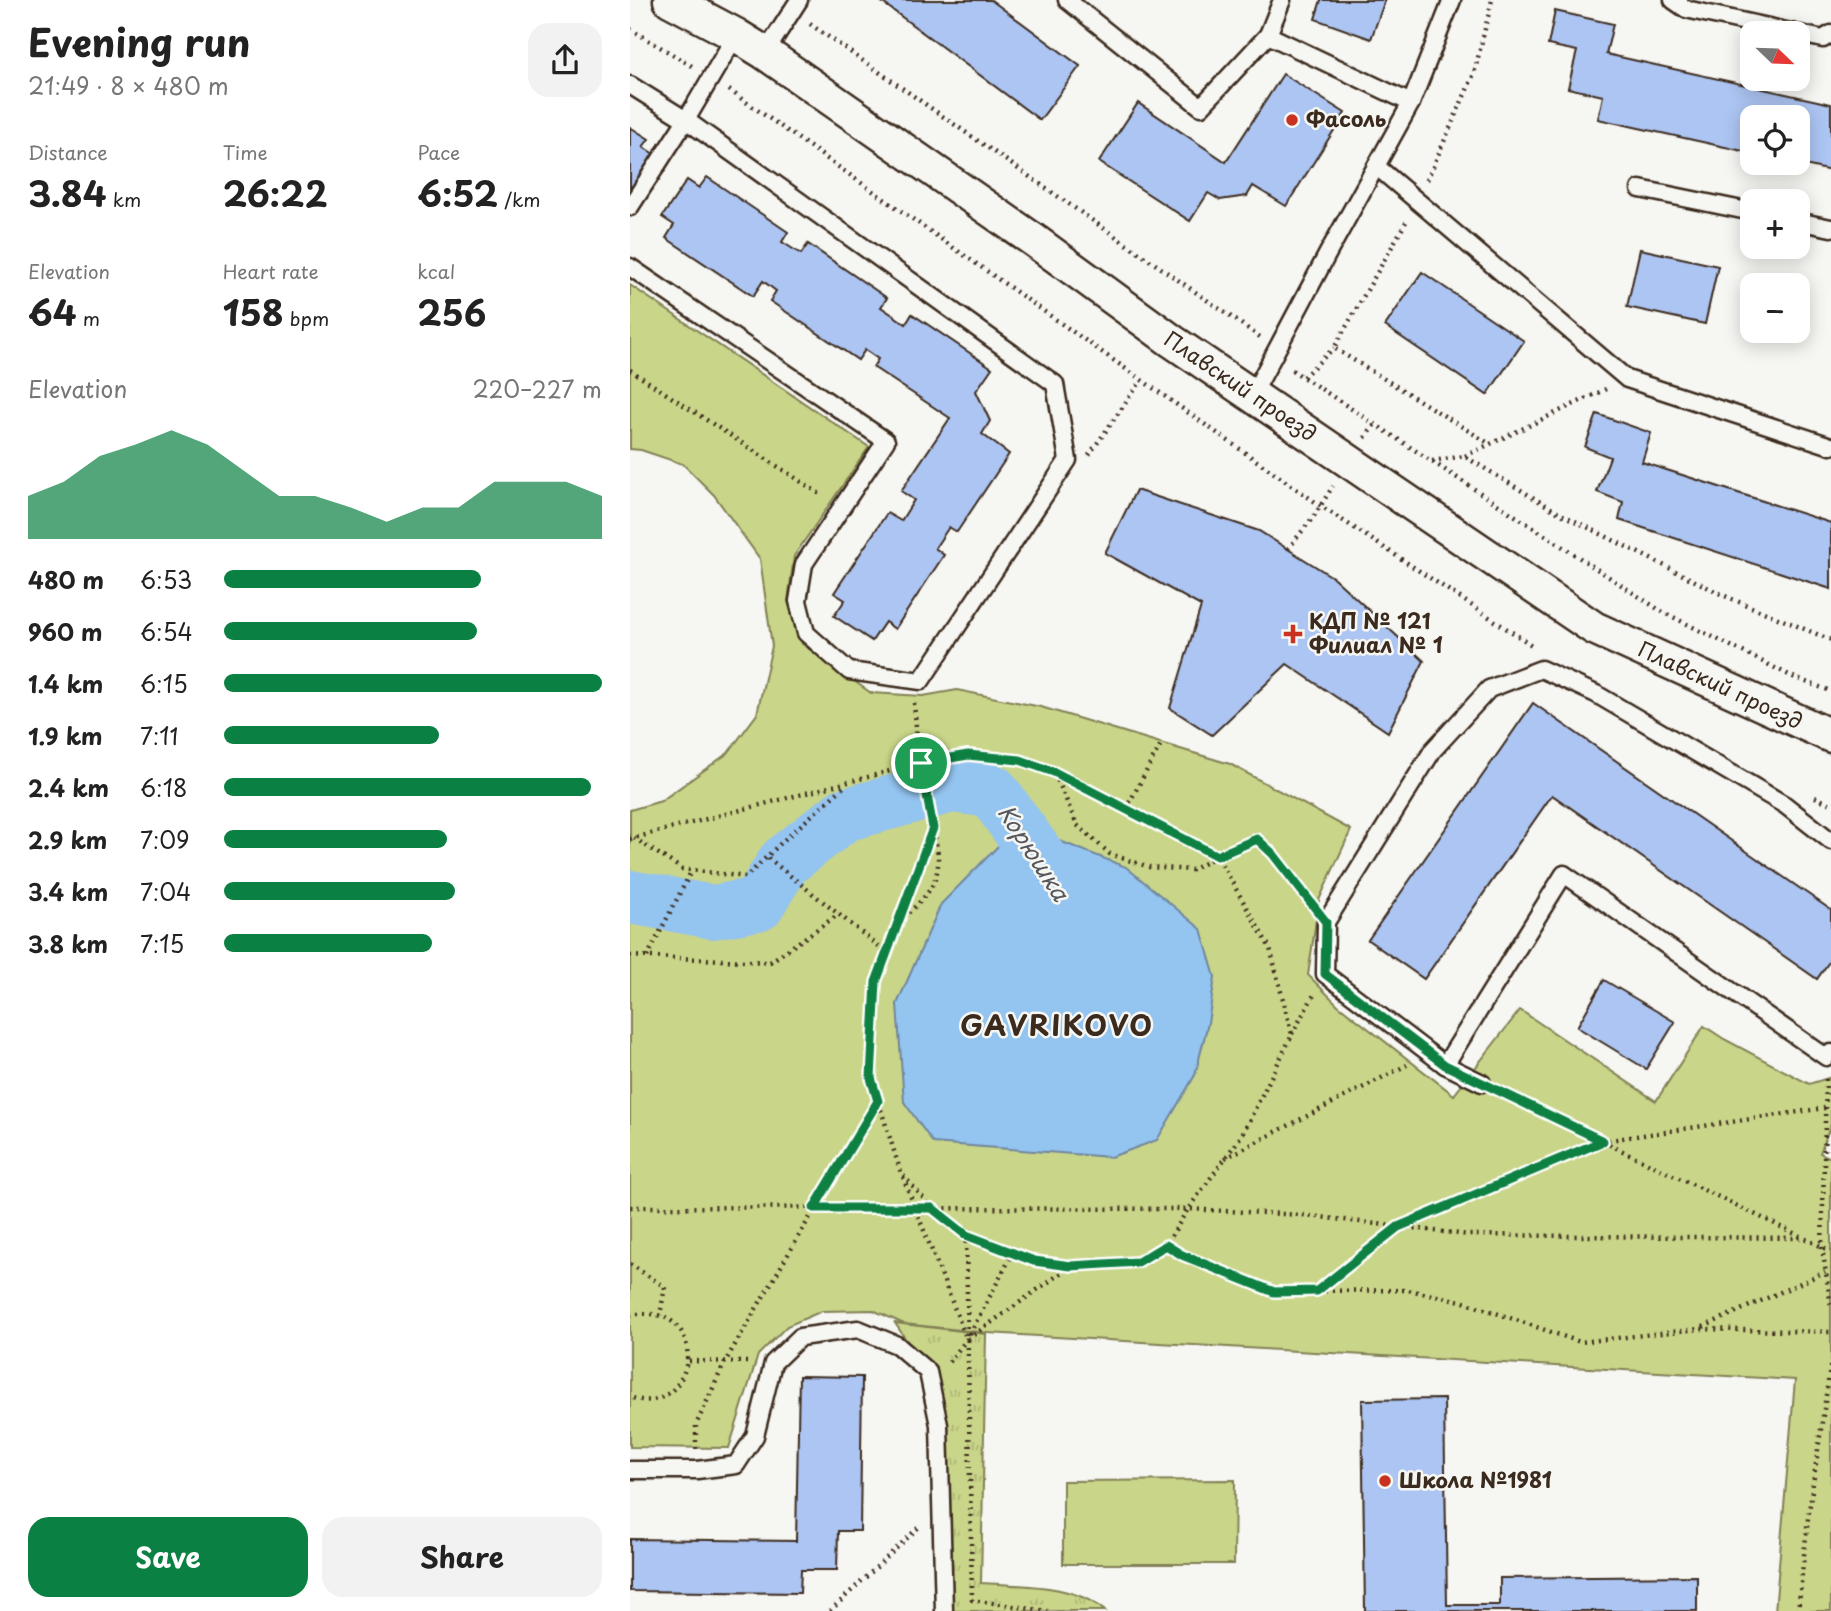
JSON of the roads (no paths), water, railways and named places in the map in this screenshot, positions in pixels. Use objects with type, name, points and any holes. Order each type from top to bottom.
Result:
[{"type":"street","name":"Плавский проезд","points":[[670,0],[765,53],[1035,241],[1172,341],[1594,628],[1831,736]]},
{"type":"lane","points":[[765,53],[799,0]]},
{"type":"lane","points":[[1067,0],[1201,107],[1268,35],[1282,0]]},
{"type":"lane","points":[[1252,396],[1411,103],[1452,0]]},
{"type":"lane","points":[[1673,0],[1686,9],[1823,39],[1831,34]]},
{"type":"lane","points":[[630,207],[736,35]]},
{"type":"lane","points":[[1268,35],[1411,103]]},
{"type":"lane","points":[[630,85],[686,120],[1055,384],[1068,460],[921,681],[849,671],[806,633],[799,601],[804,564],[886,441],[630,267]]},
{"type":"lane","points":[[1376,166],[1627,379],[1831,446]]},
{"type":"lane","points":[[1640,189],[1740,210]]},
{"type":"lane","points":[[1810,224],[1831,228]]},
{"type":"lane","points":[[1482,1083],[1445,1065],[1325,974],[1326,922],[1433,750],[1489,689],[1541,669],[1596,694],[1785,805],[1831,841]]},
{"type":"lane","points":[[1445,1065],[1564,874],[1829,1055]]},
{"type":"lane","points":[[630,1470],[697,1470],[736,1465],[755,1436],[773,1363],[800,1337],[858,1329],[897,1345],[928,1372],[939,1425],[944,1611]]},
{"type":"water","points":[[1036,828],[1047,836],[1126,867],[1201,929],[1215,977],[1208,1023],[1195,1075],[1157,1140],[1111,1157],[933,1143],[904,1102],[897,1004],[941,904],[1008,836]]},
{"type":"waterway","name":"Корюшка","points":[[630,897],[713,912],[758,904],[784,862],[844,815],[952,786],[992,791],[1063,891]]},
{"type":"place","name":"Фасоль","points":[[1292,120]]},
{"type":"place","name":"КДП № 121 Филиал № 1","points":[[1293,634]]},
{"type":"place","name":"Школа №1981","points":[[1385,1481]]},
{"type":"district","name":"GAVRIKOVO","points":[[1057,1026]]}]
